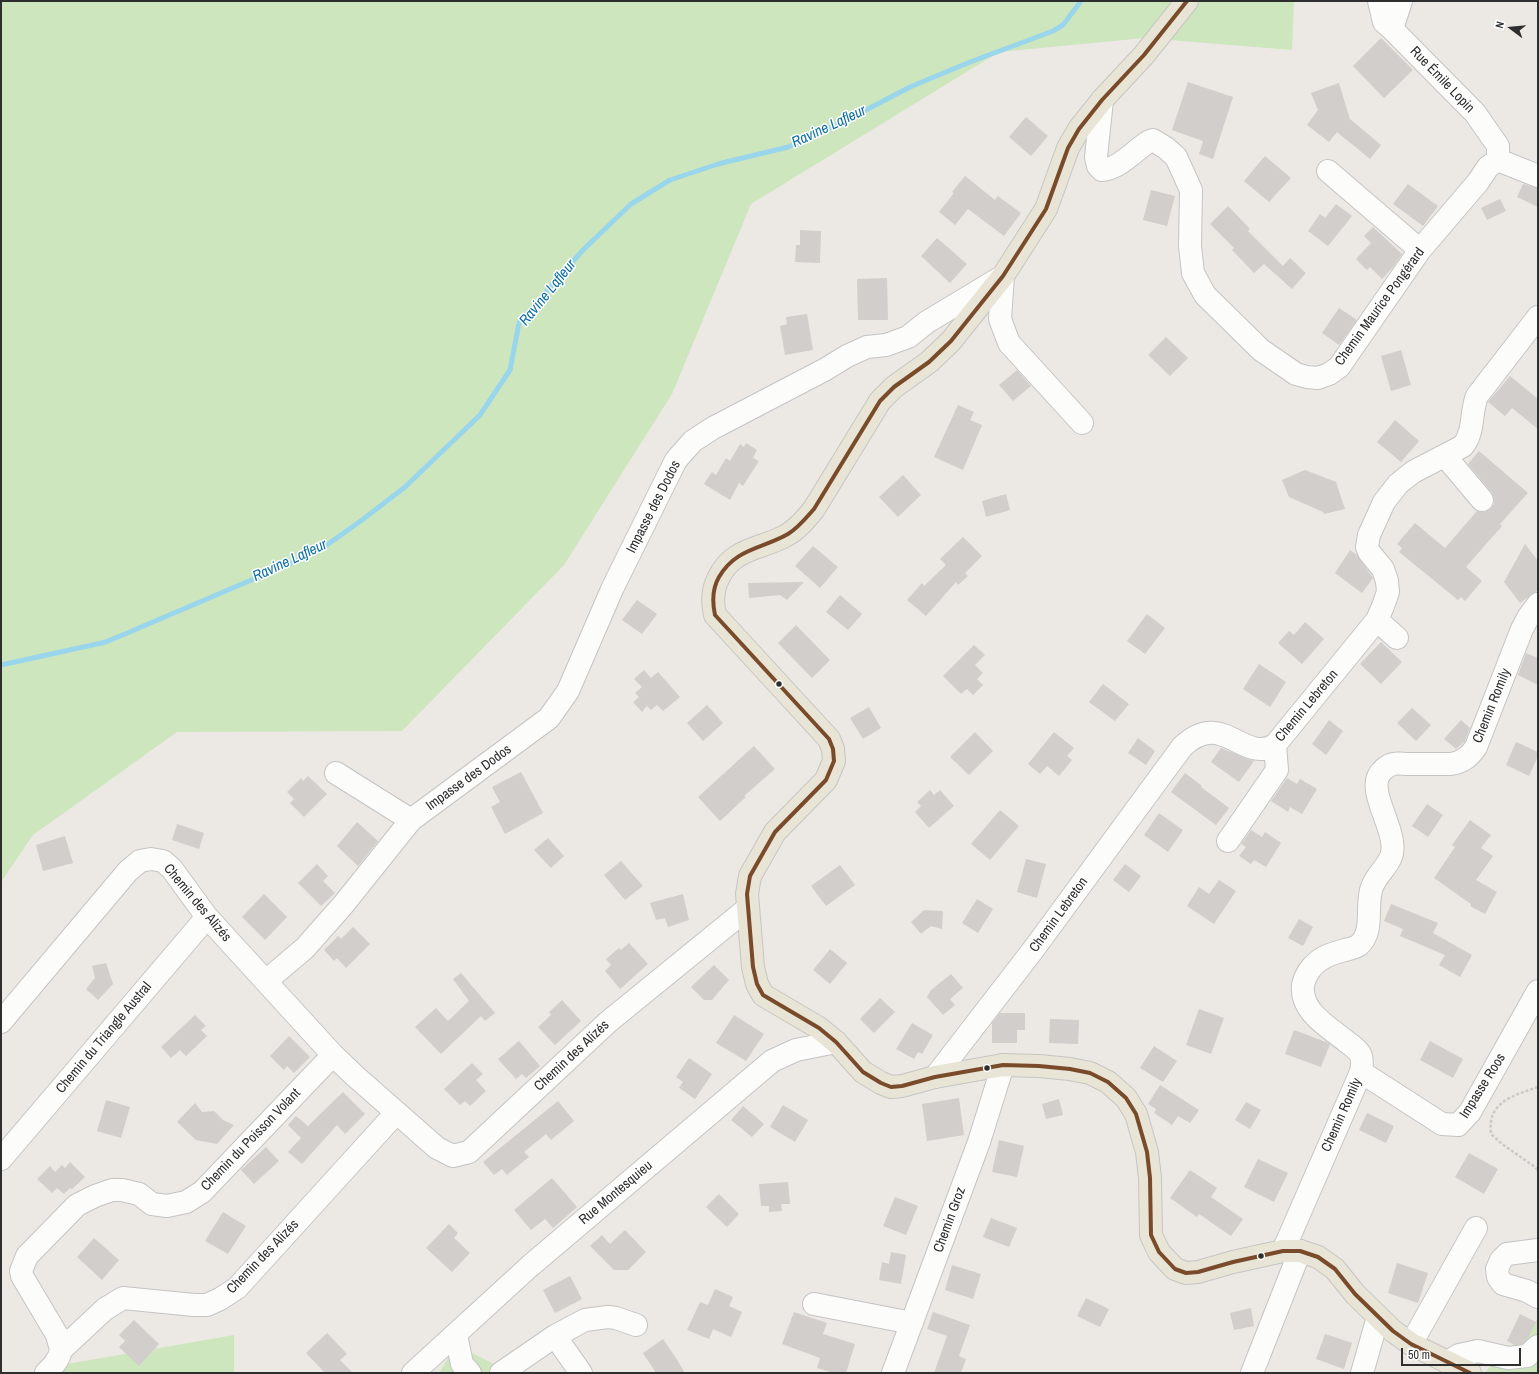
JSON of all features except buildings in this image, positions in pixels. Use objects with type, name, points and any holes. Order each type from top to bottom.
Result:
[{"type":"main road","points":[[1187,1],[1144,55],[1102,100],[1079,129],[1068,148],[1046,209],[1003,276],[951,341],[929,362],[894,387],[880,401],[814,509],[802,524],[786,536],[740,554],[728,562],[720,572],[713,592],[715,614],[829,739],[833,749],[834,761],[826,780],[775,832],[750,876],[747,894],[753,967],[757,984],[763,994],[804,1018],[836,1042],[863,1072],[891,1087],[902,1086],[935,1077],[1002,1065],[1039,1066],[1090,1073],[1108,1082],[1126,1098],[1136,1114],[1147,1152],[1150,1178],[1151,1235],[1159,1252],[1175,1269],[1186,1273],[1198,1272],[1233,1262],[1291,1251],[1318,1256],[1335,1269],[1355,1294],[1393,1331],[1411,1344],[1470,1373]]},
{"type":"street","name":"Rue Émile Lopin","points":[[1379,1],[1384,22],[1475,113],[1498,146],[1498,160]]},
{"type":"street","points":[[1392,29],[1401,1]]},
{"type":"street","name":"Chemin Maurice Pongérard","points":[[1102,100],[1096,156],[1098,166],[1102,170],[1108,170],[1153,140],[1166,148],[1176,157],[1191,190],[1190,246],[1194,273],[1205,296],[1261,350],[1296,374],[1307,377],[1318,378],[1329,374],[1339,367],[1420,250],[1478,182],[1488,167],[1498,160]]},
{"type":"street","points":[[1498,160],[1538,176]]},
{"type":"street","points":[[1328,171],[1420,250]]},
{"type":"street","points":[[1003,276],[1000,319],[1009,343],[1082,423]]},
{"type":"street","name":"Impasse des Dodos","points":[[266,981],[305,948],[343,905],[411,820],[549,718],[568,691],[613,588],[676,460],[693,441],[713,428],[826,369],[847,356],[867,347],[886,345],[908,337],[927,322],[1003,276]]},
{"type":"street","name":"Chemin Lebreton","points":[[935,1077],[1033,950],[1182,747],[1191,738],[1202,733],[1226,735],[1252,748],[1260,750],[1268,749],[1275,745],[1377,620],[1388,592],[1387,580],[1383,569],[1369,552],[1367,547],[1369,535],[1384,502],[1398,484],[1413,472],[1463,446],[1469,439],[1473,405],[1477,396],[1538,317]]},
{"type":"street","points":[[1445,456],[1482,500]]},
{"type":"street","name":"Chemin Romily","points":[[1252,1373],[1291,1251],[1361,1072],[1362,1063],[1360,1054],[1314,1016],[1308,1008],[1304,997],[1303,984],[1313,965],[1323,957],[1358,945],[1364,938],[1368,928],[1371,888],[1377,876],[1390,860],[1392,853],[1392,841],[1378,797],[1376,785],[1378,777],[1383,770],[1394,764],[1451,764],[1460,762],[1468,757],[1476,747],[1522,629],[1538,604]]},
{"type":"street","points":[[1377,620],[1397,638]]},
{"type":"street","points":[[1228,841],[1277,770],[1275,745]]},
{"type":"street","points":[[336,773],[411,820]]},
{"type":"street","name":"Chemin des Alizés","points":[[1,1022],[128,871],[140,861],[151,859],[163,861],[172,869],[207,917],[333,1055],[354,1076],[437,1148],[453,1156],[469,1152],[608,1022],[748,908]]},
{"type":"street","name":"Chemin du Triangle Austral","points":[[1,1160],[207,917]]},
{"type":"street","name":"Impasse Roos","points":[[1361,1072],[1442,1124],[1458,1125],[1470,1112],[1538,991]]},
{"type":"street","name":"Rue Montesquieu","points":[[413,1373],[530,1266],[772,1061],[796,1050],[836,1042]]},
{"type":"street","name":"Chemin du Poisson Volant","points":[[61,1350],[57,1335],[22,1276],[21,1271],[27,1256],[77,1205],[95,1196],[112,1190],[122,1190],[139,1194],[152,1204],[168,1206],[186,1202],[202,1192],[333,1055]]},
{"type":"street","name":"Chemin Groz","points":[[893,1373],[979,1142],[1002,1065]]},
{"type":"street","name":"Chemin des Alizés","points":[[46,1373],[60,1357],[61,1350],[105,1309],[123,1298],[207,1305],[237,1288],[396,1113]]},
{"type":"street","points":[[1411,1344],[1476,1228]]},
{"type":"street","points":[[1538,1250],[1507,1254],[1500,1260],[1497,1269],[1498,1277],[1503,1284],[1527,1291],[1538,1297]]},
{"type":"street","points":[[814,1304],[912,1323]]},
{"type":"street","points":[[502,1373],[555,1336],[585,1320],[608,1317],[622,1319],[636,1325]]},
{"type":"street","points":[[1362,1373],[1378,1318]]},
{"type":"street","points":[[456,1335],[462,1364],[470,1373]]},
{"type":"street","points":[[555,1336],[581,1373]]},
{"type":"street","points":[[1447,1362],[1459,1355],[1478,1352],[1508,1358],[1527,1356],[1538,1346]]},
{"type":"path","points":[[1538,1087],[1518,1094],[1503,1102],[1494,1111],[1489,1122],[1491,1134],[1502,1144],[1538,1170]]},
{"type":"green space","points":[[1,1],[1294,1],[1292,50],[1145,38],[999,52],[751,204],[672,394],[564,565],[402,731],[177,732],[33,835],[1,882]]},
{"type":"green space","points":[[1538,1319],[1538,1373],[1484,1373]]},
{"type":"green space","points":[[234,1335],[234,1373],[62,1373],[67,1364]]},
{"type":"green space","points":[[456,1345],[512,1373],[439,1373]]},
{"type":"waterway","name":"Ravine Lafleur","points":[[1,665],[106,642],[296,561],[324,547],[405,487],[480,415],[510,370],[519,323],[583,250],[631,204],[670,180],[718,164],[788,147],[839,124],[910,87],[970,62],[1053,31],[1063,25],[1081,1]]},
{"type":"transit line","points":[[1187,1],[1144,55],[1102,100],[1079,129],[1068,148],[1046,209],[1003,276],[951,341],[929,362],[894,387],[880,401],[814,509],[802,523],[788,534],[750,550],[733,560],[719,577],[713,595],[715,615],[829,739],[833,749],[834,761],[826,780],[775,832],[750,876],[747,894],[753,967],[757,984],[763,995],[819,1028],[836,1042],[863,1072],[891,1087],[902,1086],[935,1077],[1003,1065],[1070,1069],[1090,1073],[1108,1082],[1126,1098],[1136,1114],[1147,1152],[1150,1178],[1151,1235],[1159,1252],[1175,1269],[1186,1273],[1198,1272],[1233,1262],[1283,1251],[1300,1251],[1318,1257],[1335,1269],[1355,1294],[1393,1331],[1411,1344],[1470,1373]]}]
